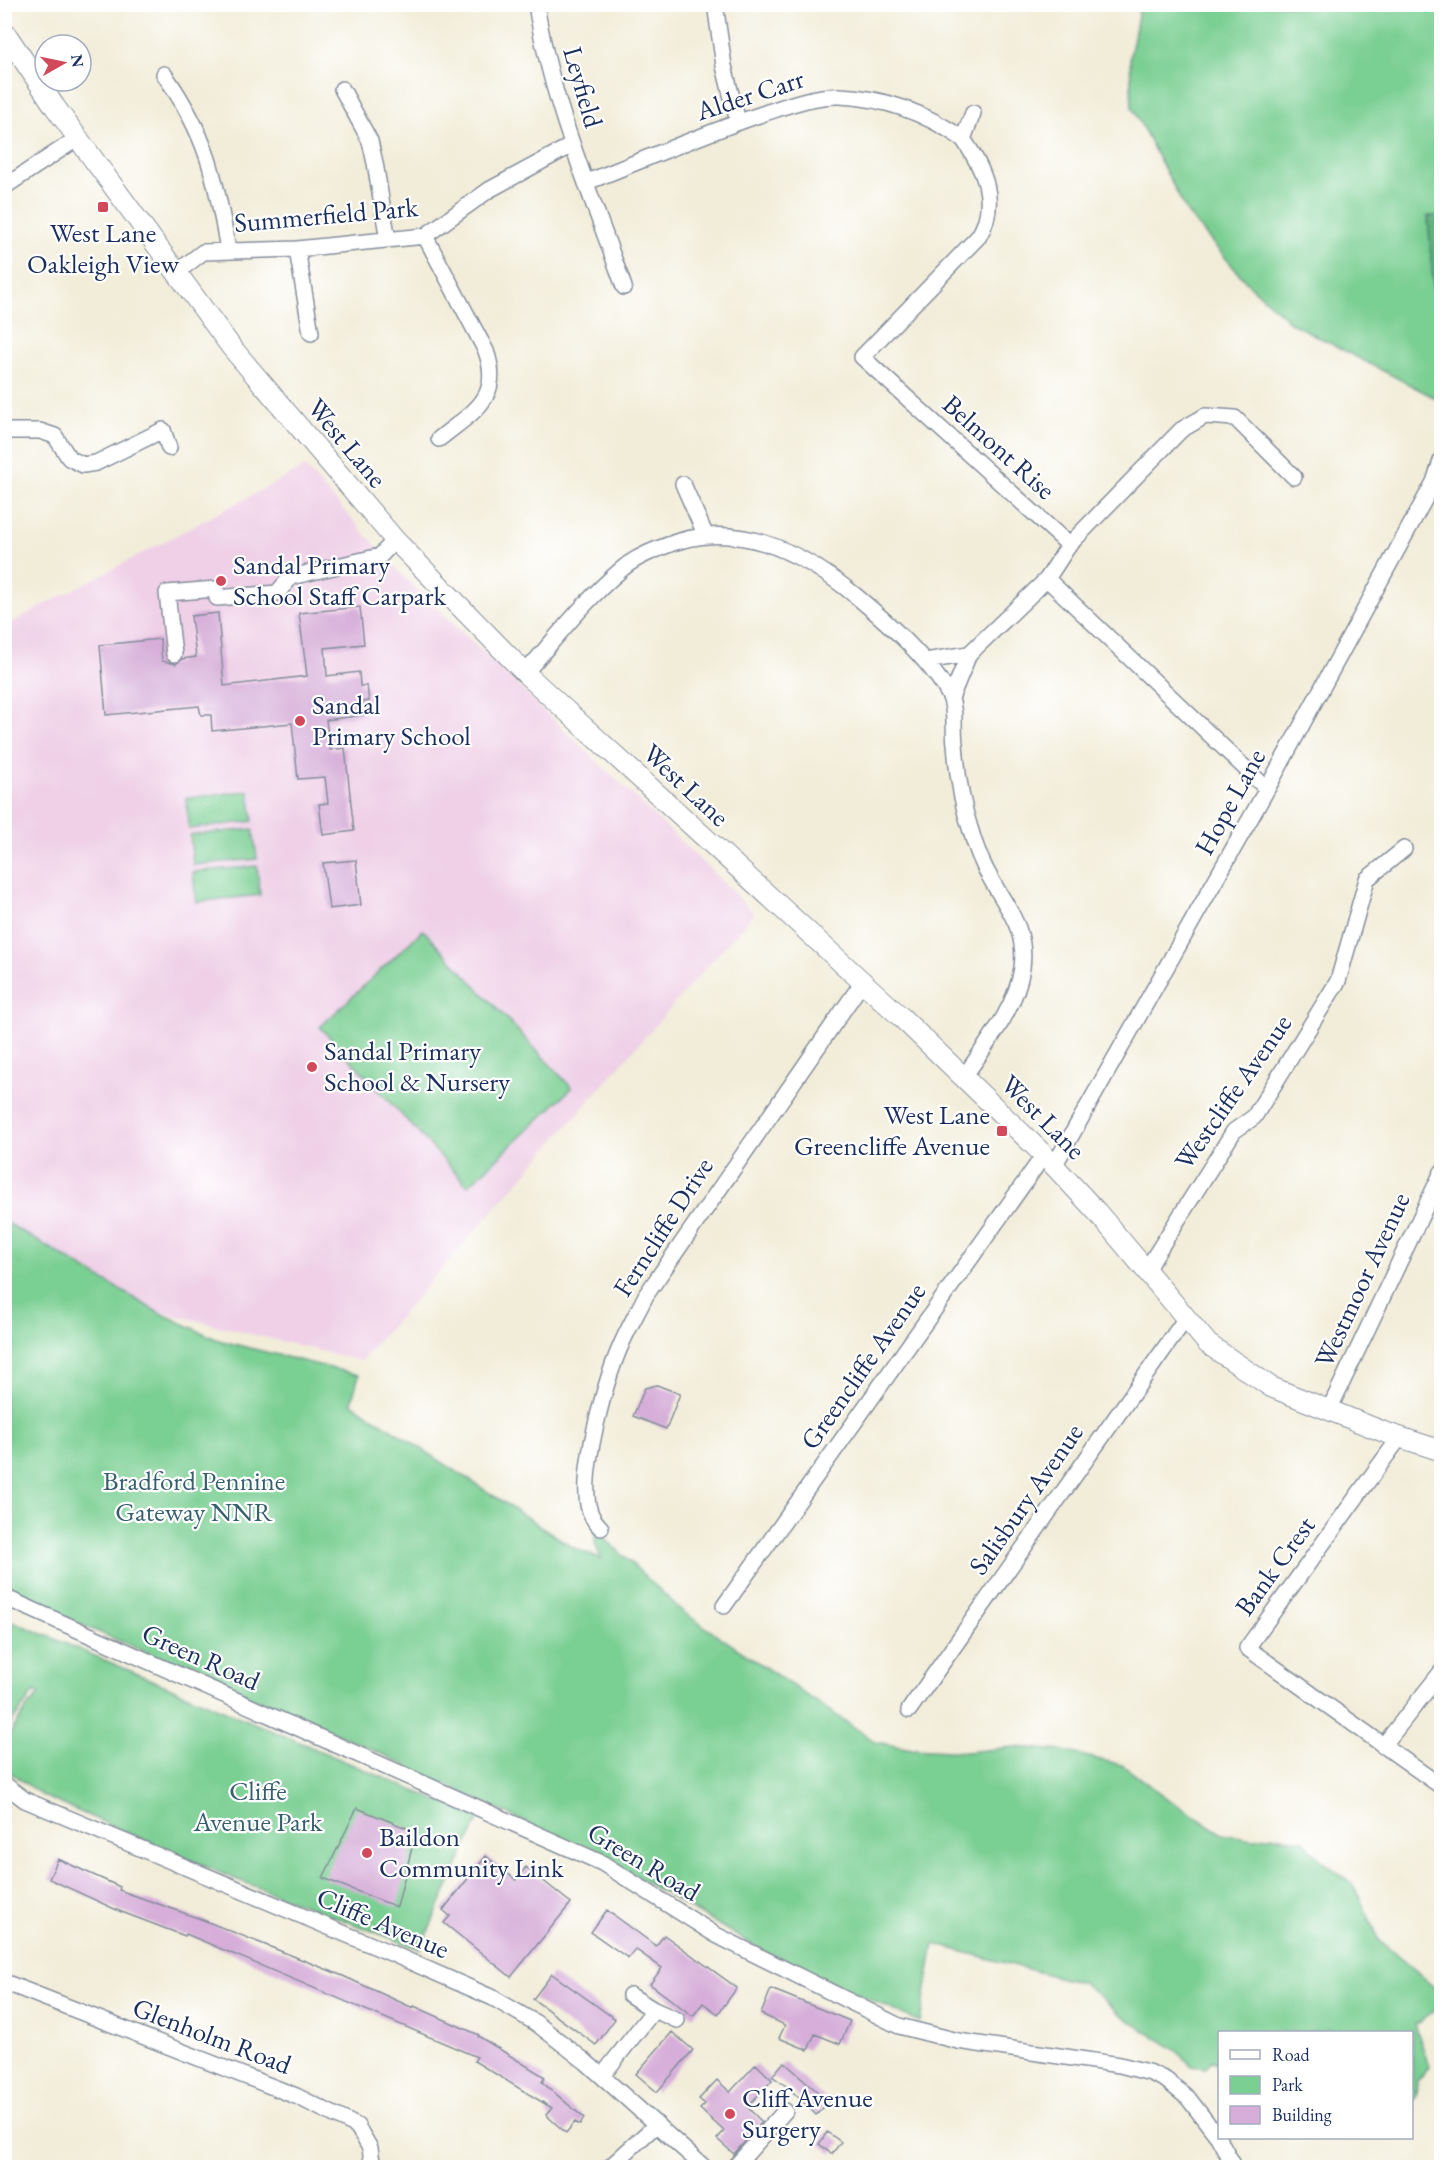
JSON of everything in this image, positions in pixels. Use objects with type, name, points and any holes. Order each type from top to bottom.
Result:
[{"type":"street","name":"Leyfield","points":[[536,4],[553,85],[572,145],[624,287]]},
{"type":"street","points":[[715,4],[724,66],[738,122]]},
{"type":"street","name":"West Lane","points":[[4,31],[78,138],[232,348],[394,540],[525,673],[964,1077],[1097,1212],[1208,1344],[1271,1387],[1442,1451]]},
{"type":"street","points":[[164,74],[184,102],[209,158],[218,189],[228,250]]},
{"type":"street","points":[[342,89],[370,141],[388,240]]},
{"type":"street","name":"Alder Carr","points":[[587,182],[738,122],[802,101],[838,96],[876,100],[899,106],[946,128],[963,139]]},
{"type":"street","points":[[963,139],[973,113]]},
{"type":"street","points":[[4,187],[78,138]]},
{"type":"street","name":"Belmont Rise","points":[[963,139],[981,168],[986,181],[989,197],[986,224],[979,236],[862,357],[1069,545]]},
{"type":"street","name":"Summerfield Park","points":[[176,273],[203,252],[297,249],[425,237],[489,190],[572,145]]},
{"type":"street","points":[[425,237],[492,366],[492,381],[488,395],[478,407],[439,439]]},
{"type":"street","points":[[297,249],[311,333]]},
{"type":"street","points":[[964,1077],[1014,998],[1022,966],[1022,944],[1017,922],[980,857],[964,810],[956,761],[951,698],[969,654],[1047,579],[1069,545],[1181,430],[1205,416],[1235,418],[1294,477]]},
{"type":"street","points":[[4,431],[39,431],[55,436],[69,458],[83,465],[96,463],[163,430],[169,448]]},
{"type":"street","name":"Hope Lane","points":[[1049,1161],[1267,789],[1434,482],[1442,459]]},
{"type":"street","points":[[683,484],[705,534]]},
{"type":"street","points":[[525,673],[624,567],[672,542],[705,534],[734,535],[759,541],[814,565],[870,608],[925,661],[951,698]]},
{"type":"street","points":[[174,654],[167,593],[216,589],[217,598],[277,593],[291,577],[380,556],[394,540]]},
{"type":"street","points":[[1047,579],[1267,789]]},
{"type":"street","points":[[925,661],[969,654]]},
{"type":"street","name":"Westcliffe Avenue","points":[[1146,1270],[1234,1131],[1254,1117],[1338,981],[1367,879],[1404,849]]},
{"type":"street","name":"Ferncliffe Drive","points":[[601,1528],[594,1520],[588,1506],[590,1460],[607,1383],[620,1346],[646,1295],[862,983]]},
{"type":"street","name":"Greencliffe Avenue","points":[[724,1606],[1049,1161]]},
{"type":"street","name":"Westmoor Avenue","points":[[1329,1410],[1442,1172]]},
{"type":"street","name":"Salisbury Avenue","points":[[909,1710],[1186,1318]]},
{"type":"street","name":"Bank Crest","points":[[1400,1437],[1247,1648],[1442,1787]]},
{"type":"street","name":"Green Road","points":[[4,1596],[603,1863],[708,1931],[899,2026],[958,2041],[1120,2065],[1151,2073],[1166,2080],[1188,2098],[1218,2137]]},
{"type":"street","points":[[1383,1746],[1442,1671]]},
{"type":"street","name":"Cliffe Avenue","points":[[8,1790],[25,1800],[375,1946],[493,1998],[536,2023],[602,2076],[705,2168]]},
{"type":"street","name":"Glenholm Road","points":[[4,1982],[296,2096],[357,2126],[370,2148],[373,2168]]},
{"type":"street","points":[[630,1995],[654,2010],[677,2020]]},
{"type":"street","points":[[602,2076],[654,2010]]},
{"type":"street","points":[[734,2168],[785,2110]]},
{"type":"street","points":[[609,2168],[657,2124]]},
{"type":"street","name":"Green Road","points":[[1219,2139],[1235,2168]]},
{"type":"shaded area","name":"Sandal Primary School & Nursery","points":[[305,467],[402,575],[754,913],[361,1361],[154,1310],[5,1221],[5,626]]},
{"type":"green space","points":[[1140,5],[1441,5],[1441,216],[1428,217],[1435,309],[1441,324],[1442,387],[1439,400],[1291,323],[1246,282],[1188,214],[1132,107],[1130,57]]},
{"type":"green space","points":[[1428,216],[1441,216],[1441,324],[1435,309]]},
{"type":"green space","points":[[249,791],[253,821],[189,829],[186,798]]},
{"type":"green space","points":[[253,829],[257,859],[193,865],[190,835]]},
{"type":"green space","points":[[257,866],[260,895],[196,902],[193,872]]},
{"type":"green space","points":[[423,930],[572,1088],[468,1186],[320,1027]]},
{"type":"green space","name":"Bradford Pennine Gateway NNR","points":[[4,1221],[154,1310],[218,1340],[359,1375],[351,1403],[574,1548],[601,1559],[595,1543],[595,1529],[683,1612],[876,1742],[912,1749],[967,1752],[1014,1747],[1064,1751],[1122,1765],[1165,1797],[1222,1834],[1254,1839],[1274,1836],[1303,1840],[1321,1860],[1353,1884],[1380,1941],[1441,1993],[1441,2006],[1415,2024],[1429,2067],[1418,2080],[1417,2096],[1413,2101],[1413,2031],[1332,2031],[1328,2029],[1327,2031],[1218,2031],[1218,2066],[1212,2060],[1206,2068],[1191,2066],[1176,2051],[1132,2023],[1084,1984],[934,1944],[920,2022],[763,1951],[625,1870],[367,1747],[5,1592]]},
{"type":"green space","name":"Cliffe Avenue Park","points":[[5,1618],[479,1818],[420,1949],[230,1877],[43,1796],[4,1768],[5,1741],[30,1703],[39,1694],[34,1692],[5,1731]]},
{"type":"building","name":"Sandal Primary School","points":[[360,607],[364,644],[325,648],[327,676],[359,672],[360,686],[367,686],[369,701],[362,702],[363,715],[326,720],[330,750],[345,748],[354,831],[323,835],[319,804],[328,803],[325,777],[298,779],[292,723],[212,731],[211,715],[201,715],[199,706],[106,715],[100,645],[160,639],[162,661],[176,664],[182,659],[196,657],[191,616],[218,613],[224,686],[307,676],[299,613]]},
{"type":"building","points":[[356,860],[361,905],[329,909],[323,863]]},
{"type":"building","points":[[657,1385],[680,1394],[666,1429],[633,1416],[645,1388]]},
{"type":"building","name":"Baildon Community Link","points":[[357,1808],[416,1832],[397,1907],[323,1878]]},
{"type":"building","points":[[486,1856],[516,1880],[526,1867],[571,1903],[511,1977],[444,1923],[450,1916],[443,1910]]},
{"type":"building","points":[[58,1859],[120,1887],[119,1890],[198,1918],[343,1976],[479,2035],[545,2077],[542,2082],[584,2118],[580,2125],[575,2122],[566,2133],[546,2115],[552,2108],[474,2061],[477,2057],[186,1934],[185,1936],[119,1911],[49,1879]]},
{"type":"building","points":[[607,1910],[656,1946],[664,1935],[737,1988],[718,2014],[703,2003],[693,2016],[650,1984],[662,1968],[635,1949],[628,1958],[591,1932]]},
{"type":"building","points":[[552,1974],[615,2019],[596,2045],[533,1999]]},
{"type":"building","points":[[771,1989],[850,2021],[840,2044],[815,2034],[808,2050],[779,2038],[785,2025],[761,2014]]},
{"type":"building","points":[[672,2032],[693,2050],[657,2092],[636,2074]]},
{"type":"building","points":[[784,2062],[829,2102],[816,2115],[789,2088],[772,2076]]},
{"type":"building","name":"Cliff Avenue Surgery","points":[[756,2064],[772,2080],[747,2107],[762,2122],[734,2154],[717,2139],[724,2131],[700,2109],[705,2104],[699,2099],[717,2080],[730,2092]]},
{"type":"building","points":[[827,2132],[841,2142],[832,2154],[819,2144]]},
{"type":"place","name":"West Lane Oakleigh View","points":[[103,207]]},
{"type":"place","name":"Sandal Primary School Staff Carpark","points":[[221,581]]},
{"type":"place","name":"Sandal Primary School","points":[[300,721]]},
{"type":"place","name":"Sandal Primary School & Nursery","points":[[312,1067]]},
{"type":"place","name":"West Lane Greencliffe Avenue","points":[[1002,1131]]},
{"type":"place","name":"Baildon Community Link","points":[[367,1853]]},
{"type":"place","name":"Cliff Avenue Surgery","points":[[730,2114]]}]
